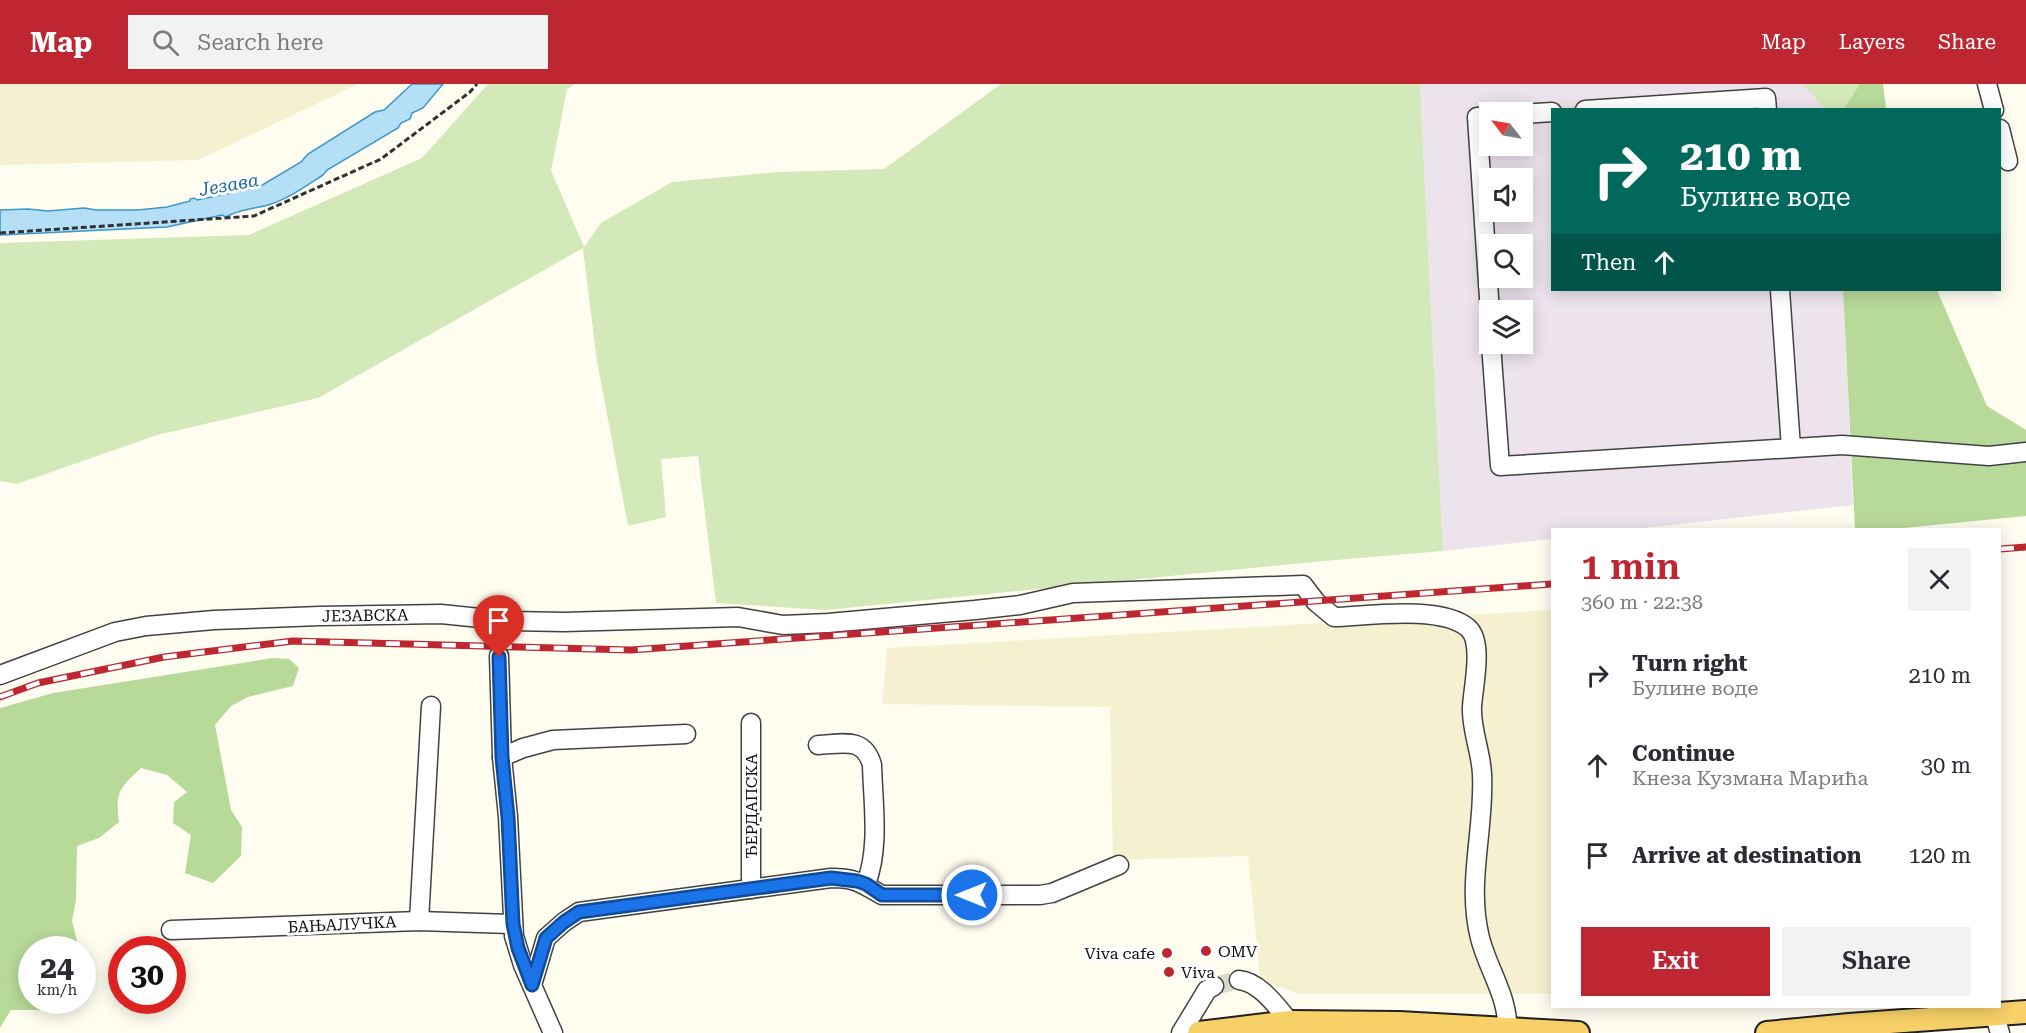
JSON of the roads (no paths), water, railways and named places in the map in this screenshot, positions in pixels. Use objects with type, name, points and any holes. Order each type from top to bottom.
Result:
[{"type":"main road","points":[[1767,1033],[1849,1025],[1998,1024],[2026,1012]]},
{"type":"main road","points":[[1199,1033],[1290,1022],[1399,1023],[1507,1031],[1578,1033]]},
{"type":"street","points":[[1988,84],[1994,108]]},
{"type":"street","points":[[1615,108],[1766,98],[1767,108]]},
{"type":"street","points":[[1533,113],[1551,112]]},
{"type":"street","points":[[1479,117],[1477,117],[1479,147]]},
{"type":"street","points":[[2001,133],[2008,161]]},
{"type":"street","points":[[1480,156],[1489,300]]},
{"type":"street","points":[[1780,291],[1791,448]]},
{"type":"street","points":[[1492,354],[1500,466],[1842,445],[1989,456],[2026,452]]},
{"type":"street","name":"ЈЕЗАВСКА","points":[[0,675],[116,632],[146,626],[192,622],[441,614],[510,621],[564,622],[738,617],[783,625],[1020,605],[1072,593],[1303,585],[1316,602],[1334,617],[1412,613],[1435,616],[1469,628],[1477,648],[1472,717],[1482,775],[1475,871],[1479,928],[1480,938],[1504,1001],[1507,1031]]},
{"type":"street","points":[[499,657],[502,757],[508,817],[513,924],[518,948],[553,1033]]},
{"type":"street","points":[[419,921],[430,706]]},
{"type":"street","name":"ЂЕРДАПСКА","points":[[751,723],[751,889]]},
{"type":"street","points":[[502,757],[523,748],[553,740],[686,734]]},
{"type":"street","points":[[818,745],[853,744],[860,746],[869,755],[872,765],[874,853],[872,870],[866,884]]},
{"type":"street","points":[[532,985],[546,938],[579,912],[831,878],[845,878],[866,884],[882,895],[1040,895],[1052,893],[1119,865]]},
{"type":"street","name":"БАЊАЛУЧКА","points":[[171,930],[419,921],[513,924]]},
{"type":"street","points":[[1239,980],[1254,986],[1290,1022]]},
{"type":"street","points":[[1181,1033],[1208,990],[1214,986]]},
{"type":"water","points":[[412,84],[443,84],[423,108],[412,113],[410,119],[401,123],[398,128],[327,170],[297,192],[268,205],[226,217],[222,215],[167,227],[0,235],[0,210],[48,211],[84,208],[138,210],[167,207],[194,198],[197,200],[259,187],[301,162],[308,154],[375,112],[384,110]]},
{"type":"tunnel","points":[[1214,986],[1239,980]]},
{"type":"railway","points":[[2001,549],[2026,547]]},
{"type":"railway","points":[[0,697],[38,683],[164,657],[293,641],[631,650],[1551,584]]},
{"type":"place","name":"OMV","points":[[1206,951]]},
{"type":"place","name":"Viva cafe","points":[[1167,953]]},
{"type":"place","name":"Viva","points":[[1169,972]]},
{"type":"water label","name":"Језава","points":[[229,185]]}]
